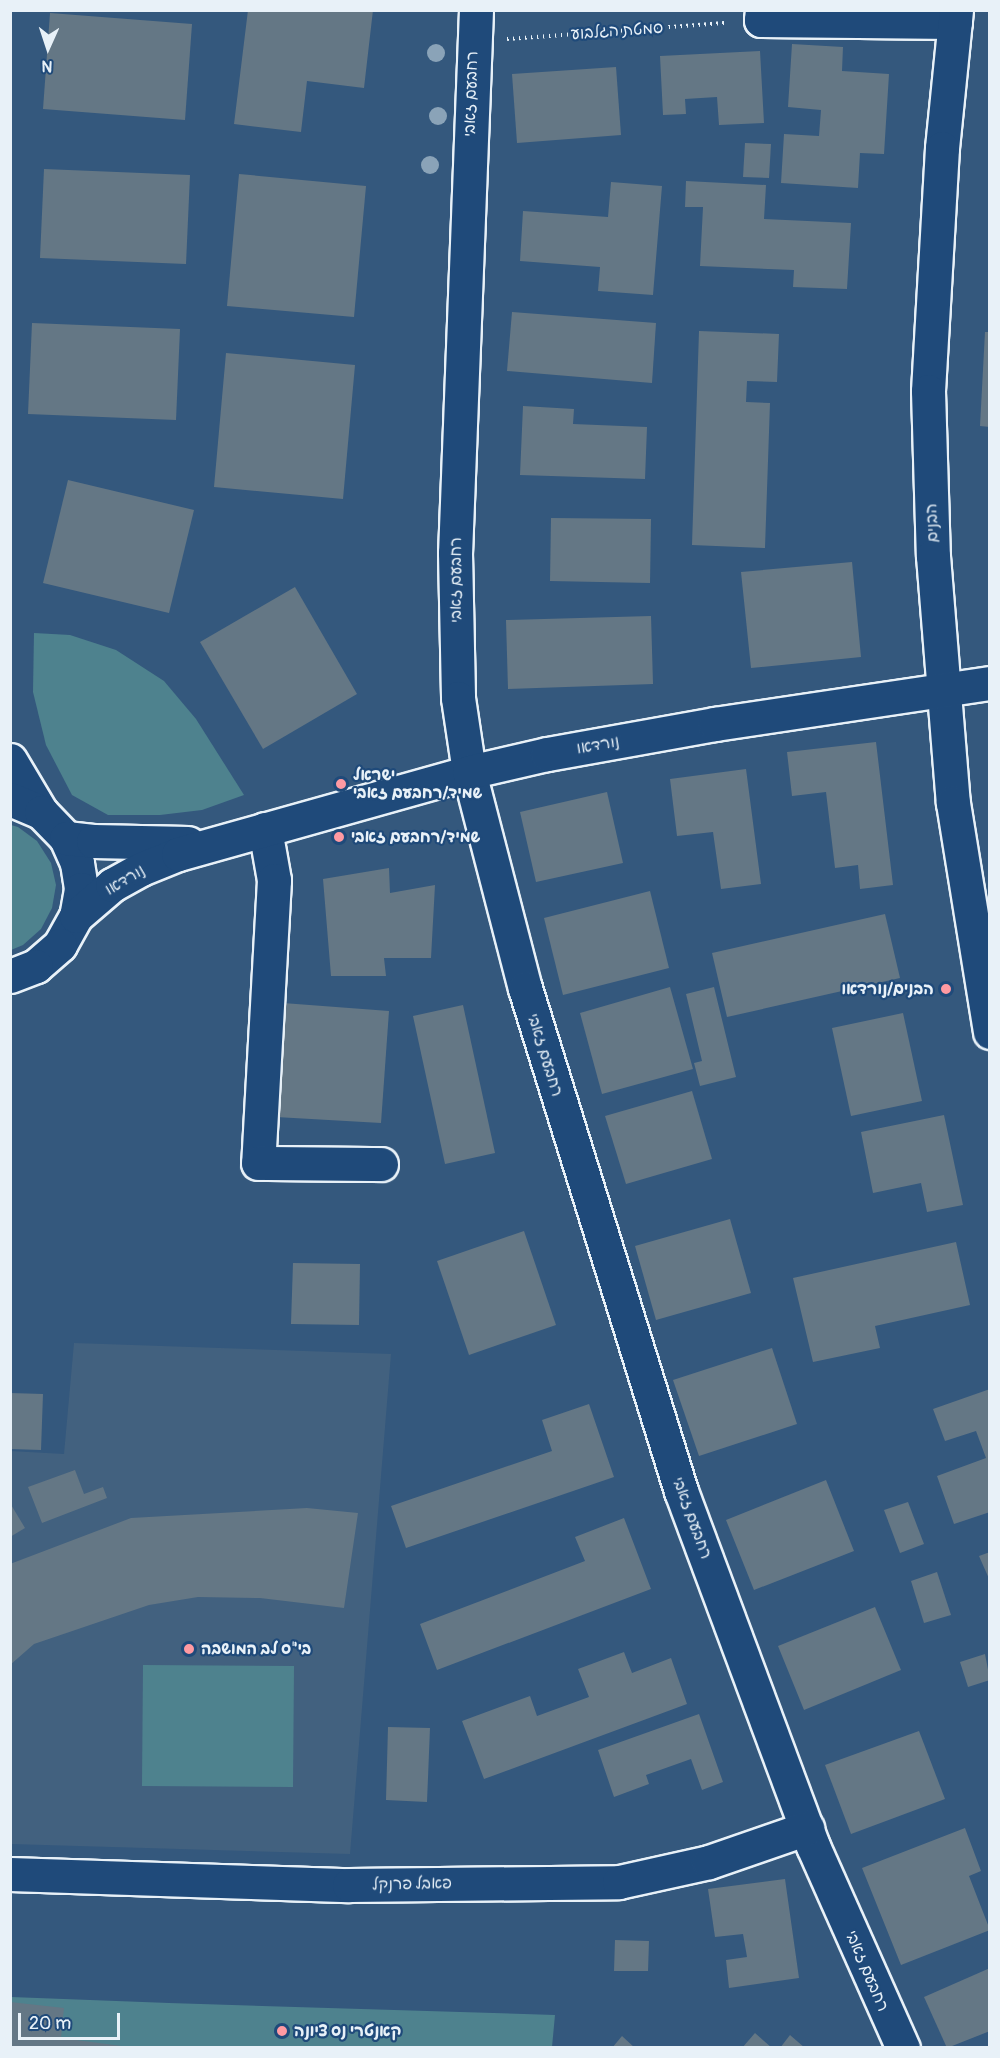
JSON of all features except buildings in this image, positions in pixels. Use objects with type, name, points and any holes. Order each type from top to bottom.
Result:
[{"type":"street","points":[[761,15],[955,16]]},
{"type":"street","name":"הבנים","points":[[955,16],[942,148],[928,391],[933,556],[953,803],[990,1032]]},
{"type":"street","name":"רחבעם זאבי","points":[[474,26],[455,553],[458,698],[469,772],[525,988],[681,1491],[807,1828],[890,2024],[903,2048]]},
{"type":"street","name":"נורדאו","points":[[76,916],[112,885],[141,869],[214,842],[469,772],[546,754],[715,724],[943,692],[990,683]]},
{"type":"street","points":[[10,760],[41,812],[66,838],[77,863],[80,880],[76,916],[60,945],[36,966],[10,976]]},
{"type":"street","points":[[10,799],[41,812]]},
{"type":"street","points":[[266,829],[274,880],[258,1164],[381,1164]]},
{"type":"street","name":"נורדאו","points":[[66,838],[158,844],[214,842]]},
{"type":"street","name":"פאבל פרנקל","points":[[10,1874],[349,1885],[619,1882],[709,1862],[807,1828]]},
{"type":"path","name":"סמטת הגלבוע","points":[[474,26],[761,15]]},
{"type":"shaded area","name":"בי\"ס לב המושבה","points":[[74,1343],[391,1354],[350,1854],[11,1844],[10,1451],[64,1454]]},
{"type":"green space","points":[[34,633],[70,635],[116,650],[164,681],[196,719],[244,795],[202,810],[160,815],[108,815],[72,795],[46,745],[33,692]]},
{"type":"green space","points":[[11,825],[18,827],[37,841],[51,863],[56,885],[52,908],[41,929],[23,945],[11,950]]},
{"type":"green space","points":[[143,1665],[294,1666],[293,1787],[142,1786]]},
{"type":"green space","name":"קאנטרי נס ציונה","points":[[11,1997],[555,2015],[552,2047],[11,2048]]},
{"type":"place","name":"ישראל שמיד/רחבעם זאבי","points":[[341,784]]},
{"type":"place","name":"שמיד/רחבעם זאבי","points":[[339,837]]},
{"type":"place","name":"הבנים/נורדאו","points":[[946,989]]},
{"type":"place","name":"בי\"ס לב המושבה","points":[[189,1649]]},
{"type":"place","name":"קאנטרי נס ציונה","points":[[282,2031]]}]
